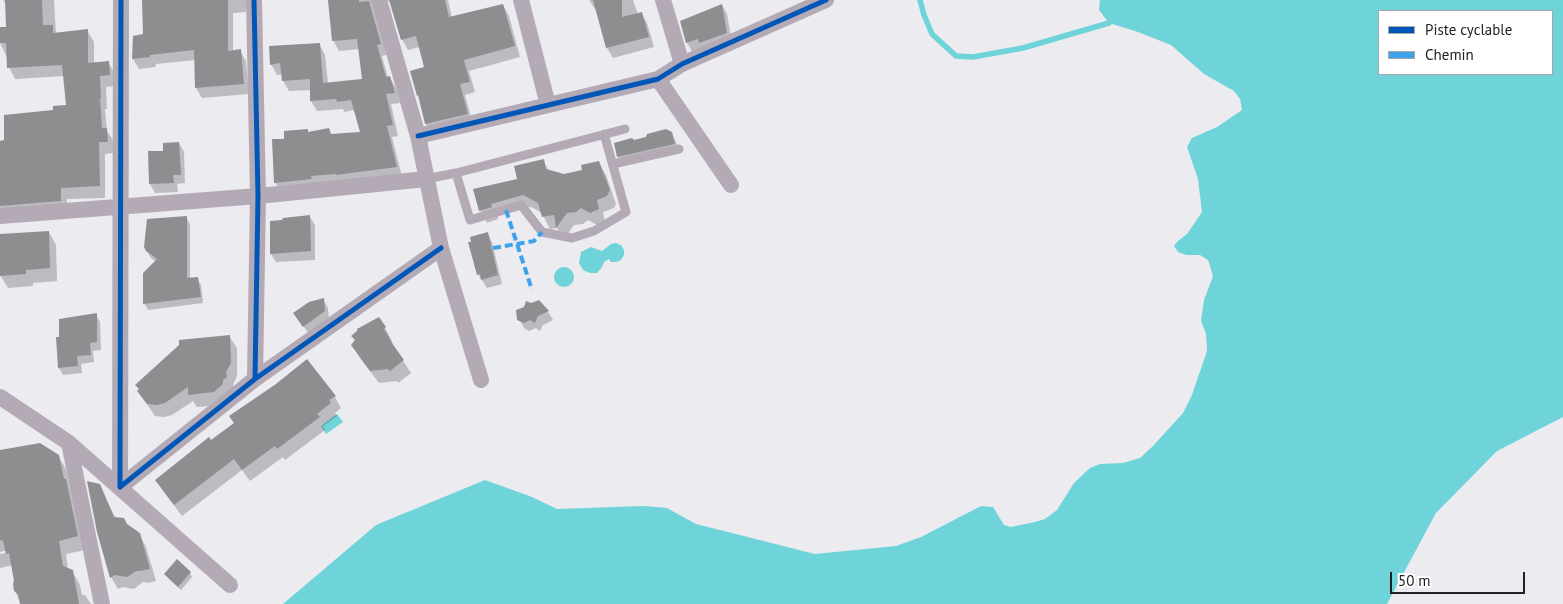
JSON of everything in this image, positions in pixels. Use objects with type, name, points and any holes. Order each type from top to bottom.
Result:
[{"type":"street","points":[[120,487],[121,0]]},
{"type":"street","points":[[254,0],[258,196],[255,379]]},
{"type":"street","points":[[379,0],[418,136],[441,248],[481,380]]},
{"type":"street","points":[[521,0],[548,105]]},
{"type":"street","points":[[663,0],[682,64]]},
{"type":"street","points":[[418,136],[658,79],[682,64],[826,0]]},
{"type":"street","points":[[658,79],[731,185]]},
{"type":"street","points":[[0,216],[258,196],[426,179]]},
{"type":"street","points":[[120,487],[255,379],[441,248]]},
{"type":"street","points":[[0,397],[69,442],[230,585]]},
{"type":"street","points":[[69,442],[102,604]]},
{"type":"lane","points":[[426,179],[625,129]]},
{"type":"lane","points":[[456,173],[470,220],[521,205],[542,232],[572,238],[594,231],[626,212],[604,134]]},
{"type":"lane","points":[[613,164],[679,149]]},
{"type":"water","points":[[1100,0],[1563,0],[1563,417],[1497,451],[1436,513],[1387,604],[283,604],[376,525],[485,480],[532,497],[557,509],[643,506],[667,508],[696,524],[815,554],[896,546],[921,537],[981,506],[993,507],[1004,525],[1011,527],[1035,522],[1045,519],[1057,510],[1074,483],[1090,468],[1100,464],[1123,463],[1140,458],[1183,413],[1192,395],[1207,351],[1206,334],[1201,321],[1204,300],[1213,276],[1210,266],[1208,260],[1200,255],[1186,255],[1178,252],[1174,246],[1187,234],[1202,212],[1198,179],[1187,147],[1192,138],[1217,127],[1242,110],[1240,99],[1234,91],[1204,74],[1171,45],[1109,23],[1099,10]]},
{"type":"water","points":[[611,244],[621,245],[624,250],[621,260],[611,262],[609,259],[604,262],[597,273],[583,270],[579,263],[581,252],[591,247],[602,251]]},
{"type":"water","points":[[564,267],[571,270],[574,277],[571,284],[564,287],[557,284],[554,277],[557,270]]},
{"type":"water","points":[[337,414],[343,422],[326,434],[321,426]]},
{"type":"building","points":[[5,0],[42,0],[43,25],[53,25],[53,33],[88,29],[88,63],[109,61],[110,75],[100,76],[102,128],[107,128],[108,142],[99,142],[100,186],[61,188],[61,201],[0,206],[0,141],[4,140],[4,115],[53,110],[53,106],[66,105],[62,65],[7,68],[6,43],[0,43],[0,27],[6,27]]},
{"type":"building","points":[[142,0],[228,0],[228,51],[241,49],[244,84],[195,88],[194,50],[132,59],[133,36],[143,34]]},
{"type":"building","points":[[328,0],[369,1],[381,44],[377,45],[386,77],[390,76],[395,93],[386,94],[393,125],[387,126],[397,167],[336,175],[311,176],[312,179],[274,183],[272,139],[284,139],[284,131],[308,129],[308,132],[329,128],[331,134],[360,132],[351,100],[337,102],[336,99],[310,101],[310,79],[282,81],[280,63],[270,65],[269,46],[320,43],[323,83],[362,79],[357,39],[332,41]]},
{"type":"building","points":[[389,0],[445,0],[449,17],[503,4],[515,46],[464,60],[470,82],[460,84],[468,114],[425,124],[410,71],[424,67],[416,36],[401,40]]},
{"type":"building","points":[[593,0],[622,0],[622,17],[642,12],[649,37],[606,48]]},
{"type":"building","points":[[722,4],[727,33],[699,43],[698,39],[686,43],[680,21]]},
{"type":"building","points":[[666,129],[672,132],[675,144],[617,157],[614,143],[632,138],[634,140],[646,137],[647,134]]},
{"type":"building","points":[[179,142],[181,175],[173,175],[174,183],[149,184],[148,151],[163,151],[163,143]]},
{"type":"building","points":[[544,159],[546,169],[564,174],[582,170],[581,165],[599,161],[610,190],[607,196],[597,200],[599,209],[590,213],[581,208],[576,212],[567,213],[556,228],[554,215],[542,217],[538,203],[523,195],[491,204],[492,207],[479,211],[473,189],[517,179],[514,166]]},
{"type":"building","points":[[310,215],[311,251],[270,254],[270,221]]},
{"type":"building","points":[[187,216],[187,278],[198,277],[201,297],[143,304],[143,273],[157,259],[146,251],[144,247],[147,219]]},
{"type":"building","points":[[49,231],[50,268],[26,270],[26,274],[0,276],[0,234]]},
{"type":"building","points":[[488,232],[498,275],[481,280],[480,274],[477,275],[468,242],[471,242],[470,237]]},
{"type":"building","points":[[324,298],[325,311],[303,327],[293,313],[309,302]]},
{"type":"building","points":[[539,300],[549,311],[538,316],[535,323],[530,320],[524,323],[517,320],[516,310],[524,307],[526,301],[531,303]]},
{"type":"building","points":[[97,313],[97,342],[90,343],[91,355],[77,356],[78,366],[58,368],[56,337],[59,337],[59,319]]},
{"type":"building","points":[[379,317],[386,327],[384,329],[404,360],[390,371],[388,369],[370,371],[351,345],[355,340],[351,336],[357,329]]},
{"type":"building","points":[[230,335],[231,363],[223,384],[214,392],[188,395],[188,387],[165,403],[157,405],[147,404],[137,391],[139,389],[135,385],[179,345],[179,340]]},
{"type":"building","points":[[307,359],[336,396],[329,400],[331,403],[317,414],[320,417],[277,449],[275,446],[242,470],[234,459],[174,505],[155,480],[209,437],[211,440],[234,423],[229,416],[276,384]]},
{"type":"building","points":[[40,443],[59,455],[64,479],[66,479],[78,536],[59,541],[63,566],[73,570],[79,604],[20,604],[18,594],[14,591],[9,553],[6,554],[3,541],[0,540],[0,450]]},
{"type":"building","points":[[87,481],[100,484],[114,517],[124,518],[127,524],[140,533],[150,569],[136,571],[127,577],[115,575],[110,578],[97,532]]},
{"type":"building","points":[[177,559],[191,572],[178,587],[164,574]]},
{"type":"waterway","points":[[920,0],[932,34],[956,56],[973,57],[1023,48],[1109,23],[1110,16]]},
{"type":"marked path","points":[[506,210],[532,290]]},
{"type":"marked path","points":[[493,248],[534,241],[542,232]]},
{"type":"cycle path","points":[[120,487],[121,0]]},
{"type":"cycle path","points":[[254,0],[258,196],[255,379]]},
{"type":"cycle path","points":[[418,136],[658,79],[682,64],[826,0]]},
{"type":"cycle path","points":[[120,487],[255,379],[441,248]]}]
